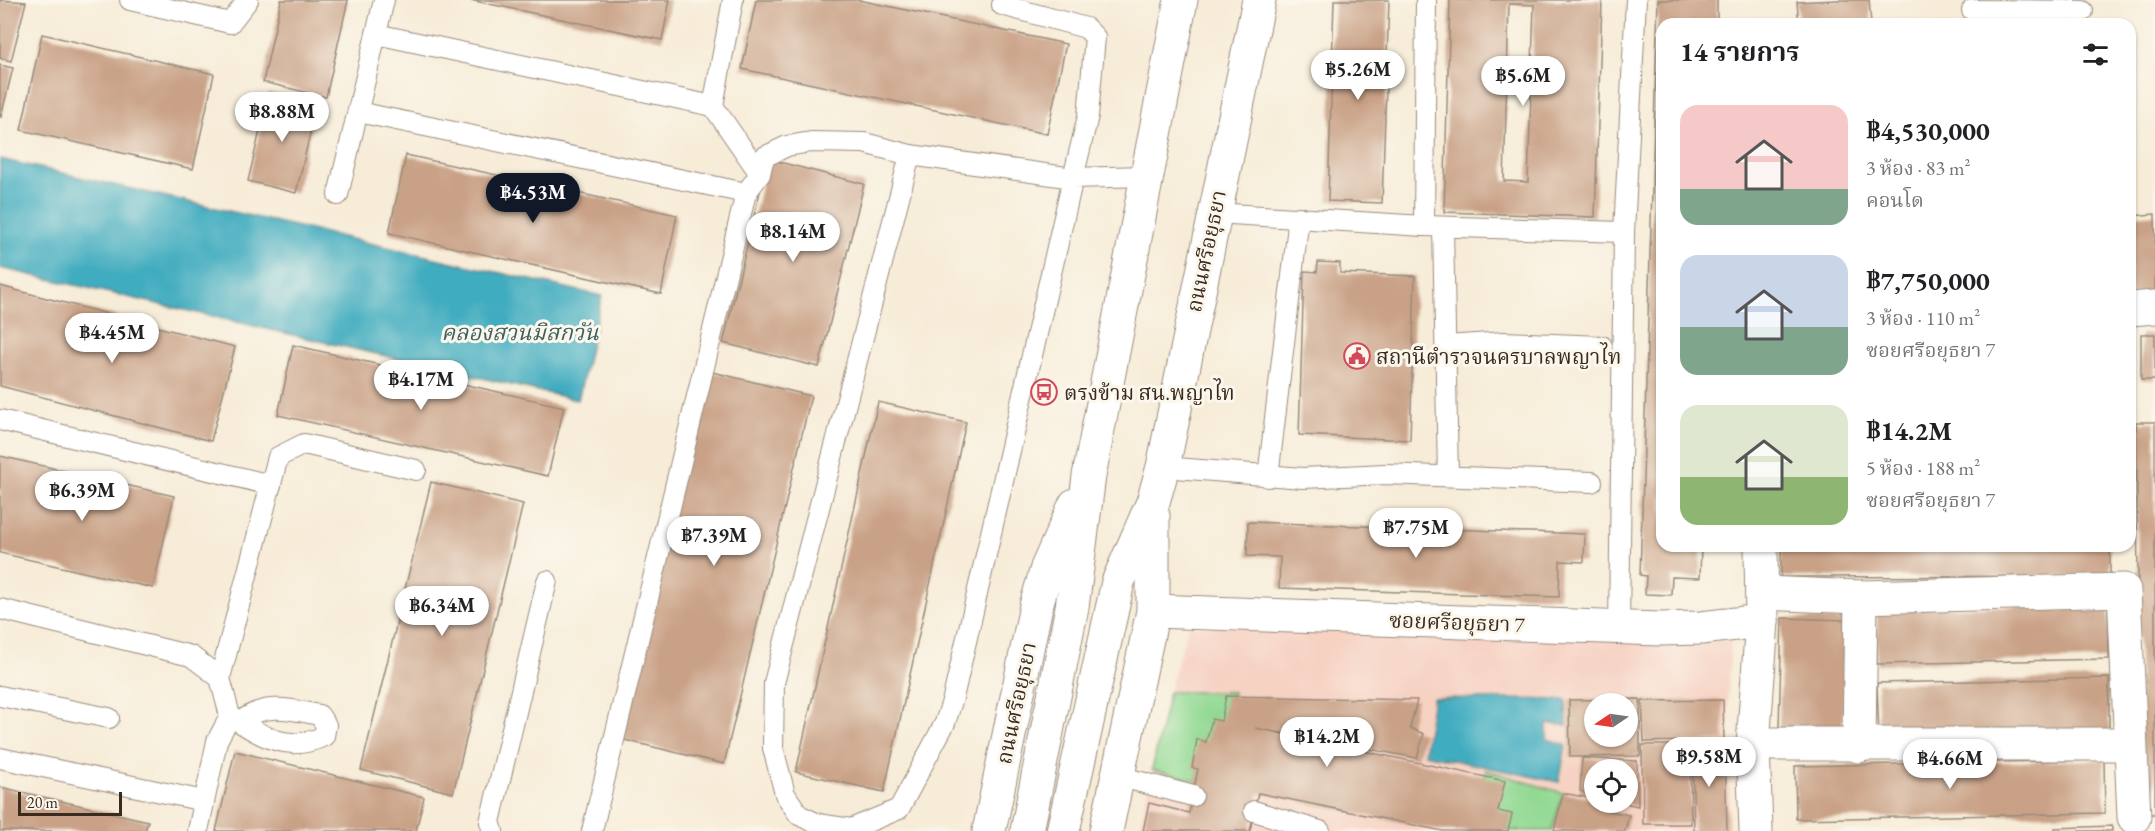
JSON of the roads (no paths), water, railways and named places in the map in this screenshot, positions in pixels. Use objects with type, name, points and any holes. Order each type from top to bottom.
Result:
[{"type":"main road","name":"ถนนศรีอยุธยา","points":[[1027,831],[1072,607],[1089,476],[1181,0]]},
{"type":"main road","name":"ถนนศรีอยุธยา","points":[[1063,831],[1118,582],[1153,502],[1163,467],[1259,0]]},
{"type":"main road","points":[[2136,308],[2155,306]]},
{"type":"main road","name":"ถนนศรีอยุธยา","points":[[989,831],[1039,596],[1052,557],[1089,476]]},
{"type":"main road","name":"ถนนศรีอยุธยา","points":[[1106,831],[1153,611],[1153,502]]},
{"type":"main road","points":[[1756,831],[1753,744],[1762,607],[1761,552]]},
{"type":"main road","name":"ซอยศรีอยุธยา 7","points":[[1153,611],[1619,628],[1701,628],[1762,607],[1861,597],[2124,590],[2130,744]]},
{"type":"main road","points":[[1859,746],[1861,597]]},
{"type":"main road","points":[[1753,744],[1859,746],[2130,744],[2134,817]]},
{"type":"lane","points":[[130,0],[230,23],[248,0]]},
{"type":"lane","points":[[338,195],[384,0]]},
{"type":"lane","points":[[713,106],[734,0]]},
{"type":"lane","points":[[1426,0],[1433,226],[1447,346],[1448,476]]},
{"type":"lane","points":[[1619,628],[1624,232],[1636,0]]},
{"type":"lane","points":[[910,155],[774,683],[773,748],[785,795],[799,815],[818,824],[851,829],[899,809],[945,723],[991,536],[1088,116],[1095,37],[1086,28],[1002,5]]},
{"type":"lane","points":[[1971,11],[2082,11]]},
{"type":"lane","points":[[376,34],[713,106],[760,174]]},
{"type":"lane","points":[[358,112],[746,193]]},
{"type":"lane","points":[[592,831],[746,193],[760,174],[764,157],[787,146],[811,142],[864,143],[910,155],[1073,178],[1146,177]]},
{"type":"lane","points":[[1214,213],[1433,226],[1624,232]]},
{"type":"lane","points":[[1268,477],[1299,217]]},
{"type":"lane","points":[[1447,346],[1504,342],[1602,346]]},
{"type":"lane","points":[[0,420],[271,485]]},
{"type":"lane","points":[[220,678],[278,457],[304,444],[416,470]]},
{"type":"lane","points":[[1163,467],[1268,477],[1303,478],[1385,474],[1592,482]]},
{"type":"lane","points":[[494,831],[490,822],[548,581]]},
{"type":"lane","points":[[0,609],[191,656],[220,678],[235,719],[218,741],[198,831]]},
{"type":"lane","points":[[0,696],[109,718]]},
{"type":"lane","points":[[0,758],[204,801]]},
{"type":"lane","points":[[1118,776],[1193,796]]},
{"type":"lane","points":[[1254,811],[1320,831]]},
{"type":"water","name":"คลองสวนมิสกวัน","points":[[0,159],[602,296],[578,400],[0,268]]},
{"type":"water","points":[[1433,698],[1566,700],[1567,725],[1547,724],[1547,739],[1566,745],[1559,782],[1424,754]]},
{"type":"place","name":"สถานีตำรวจนครบาลพญาไท","points":[[1357,356]]},
{"type":"place","name":"ตรงข้าม สน.พญาไท","points":[[1044,392]]}]
